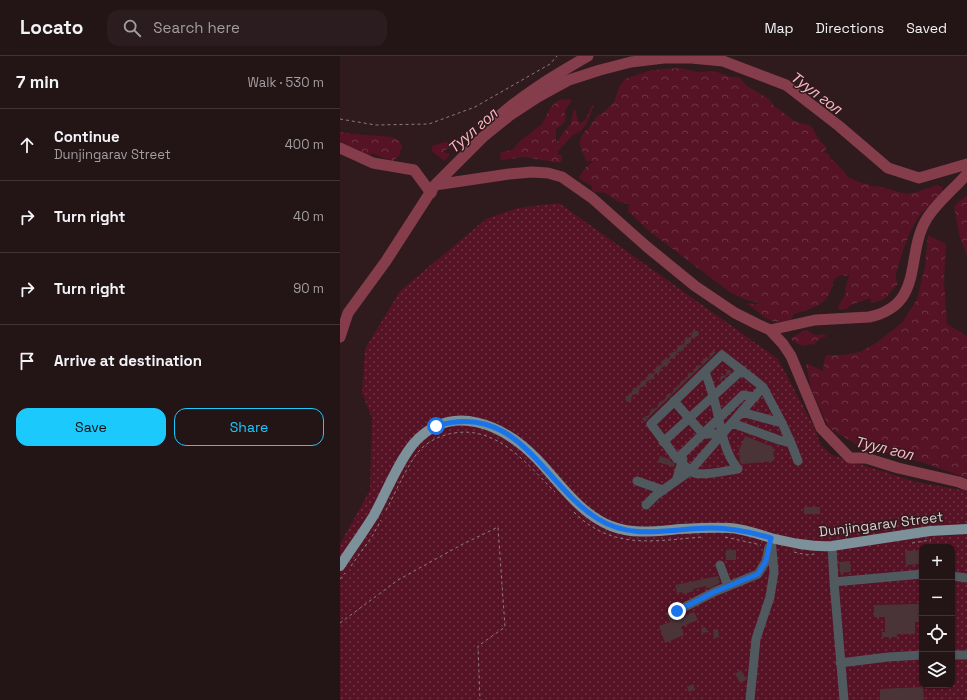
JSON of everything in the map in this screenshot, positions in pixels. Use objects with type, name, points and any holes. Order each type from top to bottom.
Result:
[{"type":"main road","name":"Dunjingarav Street","points":[[345,568],[413,444],[424,433],[436,426],[451,422],[466,422],[488,425],[510,436],[536,458],[585,509],[611,526],[626,530],[641,532],[702,528],[732,528],[770,542],[815,546],[832,550],[930,531],[967,529]]},
{"type":"street","points":[[705,372],[731,461],[738,469],[700,474],[692,473],[679,461],[663,442],[651,424],[722,355],[763,387],[784,426],[798,461]]},
{"type":"street","points":[[663,442],[742,370]]},
{"type":"street","points":[[646,505],[663,490],[690,471],[763,387]]},
{"type":"street","points":[[676,481],[679,461],[703,434],[743,395],[755,397]]},
{"type":"street","points":[[674,401],[688,419],[703,434],[722,434]]},
{"type":"street","points":[[741,412],[784,426]]},
{"type":"street","points":[[732,423],[778,442],[791,443]]},
{"type":"street","points":[[778,442],[784,426]]},
{"type":"street","points":[[637,481],[663,490]]},
{"type":"street","points":[[677,611],[728,586],[758,574],[766,561],[770,542]]},
{"type":"street","points":[[750,700],[756,639],[770,597],[774,572],[770,542]]},
{"type":"street","points":[[832,550],[844,700]]},
{"type":"street","points":[[720,565],[728,586]]},
{"type":"street","points":[[834,582],[919,574]]},
{"type":"street","points":[[955,576],[967,578]]},
{"type":"street","points":[[955,655],[967,655]]},
{"type":"street","points":[[840,663],[888,657],[919,656]]},
{"type":"path","points":[[340,119],[376,125],[429,124],[475,107],[550,64],[557,56]]},
{"type":"path","points":[[386,511],[420,450],[437,438],[458,432],[484,434],[500,442],[524,460],[555,493]]},
{"type":"path","points":[[571,509],[588,525],[607,535],[622,539],[644,541],[706,536]]},
{"type":"path","points":[[340,578],[345,568],[373,535],[383,517]]},
{"type":"path","points":[[340,623],[398,580],[461,545],[498,527],[505,627],[478,646],[480,700]]},
{"type":"path","points":[[723,536],[770,542]]},
{"type":"path","points":[[908,543],[930,540]]},
{"type":"path","points":[[793,552],[807,555],[832,550]]},
{"type":"green space","points":[[680,68],[698,72],[714,71],[731,77],[739,77],[747,86],[769,99],[773,105],[796,122],[810,125],[827,148],[824,151],[825,153],[828,153],[830,156],[829,157],[844,171],[848,177],[864,184],[866,183],[872,186],[903,193],[918,192],[937,185],[942,187],[943,193],[940,193],[941,196],[938,202],[936,202],[935,205],[928,207],[921,214],[912,229],[896,273],[898,284],[887,297],[870,303],[871,298],[850,305],[847,309],[840,310],[838,307],[846,293],[845,288],[849,277],[849,275],[842,275],[834,279],[829,294],[821,304],[794,314],[791,320],[783,322],[771,321],[747,304],[757,305],[759,303],[747,300],[731,293],[649,231],[628,211],[629,204],[619,202],[605,193],[592,190],[592,186],[580,179],[579,177],[586,167],[594,161],[586,161],[579,142],[584,132],[598,115],[603,113],[614,102],[620,85],[625,79],[648,71]]},
{"type":"green space","points":[[571,99],[571,102],[564,112],[566,116],[564,123],[556,129],[556,143],[571,123],[575,109],[578,122],[581,123],[586,119],[591,107],[594,105],[587,123],[581,131],[573,135],[558,151],[558,154],[562,155],[562,160],[559,163],[525,157],[501,160],[500,153],[513,149],[519,142],[542,124],[551,107],[556,102]]},
{"type":"green space","points":[[340,132],[392,137],[400,142],[402,149],[400,151],[400,155],[393,161],[373,154],[368,155],[340,141]]},
{"type":"green space","points":[[445,142],[454,144],[453,148],[444,150],[445,153],[449,153],[449,156],[444,161],[432,151],[432,146]]},
{"type":"green space","points":[[967,195],[967,256],[959,234],[954,206]]},
{"type":"green space","points":[[559,203],[778,359],[814,427],[821,445],[832,455],[916,482],[967,491],[967,700],[340,700],[340,544],[370,490],[372,418],[362,393],[365,349],[400,291],[486,219],[518,208]]},
{"type":"green space","points":[[928,235],[946,244],[944,280],[947,324],[967,336],[967,478],[921,462],[859,446],[829,428],[811,389],[806,363],[823,371],[826,355],[843,355],[860,352],[876,343],[902,323],[917,299],[925,267]]},
{"type":"green space","points":[[805,330],[816,335],[822,334],[827,336],[819,339],[814,345],[809,344],[803,346],[792,340],[791,338]]},
{"type":"building","points":[[695,330],[699,332],[698,336],[692,338],[690,343],[685,345],[683,351],[677,352],[675,358],[670,359],[668,365],[662,367],[659,373],[655,373],[653,379],[647,381],[645,386],[640,388],[638,394],[632,395],[631,401],[626,401],[626,396],[631,394],[633,388],[639,387],[641,381],[646,380],[648,374],[654,373],[656,367],[661,365],[663,360],[669,358],[671,353],[676,351],[678,346],[684,344],[685,338],[691,337],[692,332]]},
{"type":"building","points":[[712,351],[716,352],[645,422],[642,419],[649,415],[651,409],[657,408],[659,402],[664,400],[667,394],[672,394],[674,388],[679,386],[681,381],[687,379],[688,373],[694,372],[696,366],[702,365],[703,359],[709,358]]},
{"type":"building","points":[[727,370],[732,371],[719,382],[721,376],[726,375]]},
{"type":"building","points":[[745,436],[773,447],[774,461],[742,464],[740,462],[739,450]]},
{"type":"building","points":[[660,456],[669,459],[675,465],[674,467],[658,462]]},
{"type":"building","points":[[804,507],[820,507],[820,514],[804,514]]},
{"type":"building","points":[[726,550],[736,550],[736,560],[726,560]]},
{"type":"building","points":[[919,550],[919,564],[906,565],[905,551]]},
{"type":"building","points":[[850,561],[851,572],[840,573],[839,562]]},
{"type":"building","points":[[718,576],[720,583],[710,588],[706,588],[706,586],[693,589],[694,591],[683,594],[682,592],[677,593],[675,585]]},
{"type":"building","points":[[919,604],[919,622],[915,622],[915,634],[897,634],[897,637],[882,637],[882,632],[885,632],[885,617],[874,617],[874,605]]},
{"type":"building","points":[[671,611],[672,614],[678,619],[694,612],[698,620],[681,627],[684,635],[665,643],[659,626],[670,622],[666,612]]},
{"type":"building","points":[[704,627],[709,632],[702,633],[701,629]]},
{"type":"building","points":[[718,629],[719,637],[714,638],[713,630]]},
{"type":"building","points":[[741,670],[746,680],[740,683],[735,674]]},
{"type":"building","points":[[693,684],[695,689],[689,692],[687,687]]},
{"type":"building","points":[[923,688],[924,700],[880,700],[880,689]]},
{"type":"waterway","points":[[499,116],[531,91],[588,56]]},
{"type":"waterway","name":"Туул гол","points":[[340,337],[348,313],[386,261],[435,185],[483,137],[509,116],[538,97],[569,80],[600,70],[631,62],[664,58],[691,58],[723,61],[786,85],[839,126],[888,168],[919,178],[967,164]]},
{"type":"waterway","points":[[340,148],[373,163],[414,170],[431,193],[433,188]]},
{"type":"waterway","name":"Туул гол","points":[[435,185],[532,172],[548,173],[562,177],[592,198],[646,246],[695,286],[735,313],[770,330],[815,320],[869,317],[887,311],[899,302],[906,291],[911,278],[916,249],[926,220],[940,202],[967,174]]},
{"type":"waterway","name":"Туул гол","points":[[770,330],[783,344],[791,356],[821,428],[850,458],[866,458],[898,468],[967,485]]},
{"type":"route","points":[[436,426],[451,422],[466,422],[488,425],[500,430],[523,446],[569,494],[590,513],[611,526],[641,532],[732,528],[771,538],[766,561],[758,574],[714,592],[677,611]]}]
